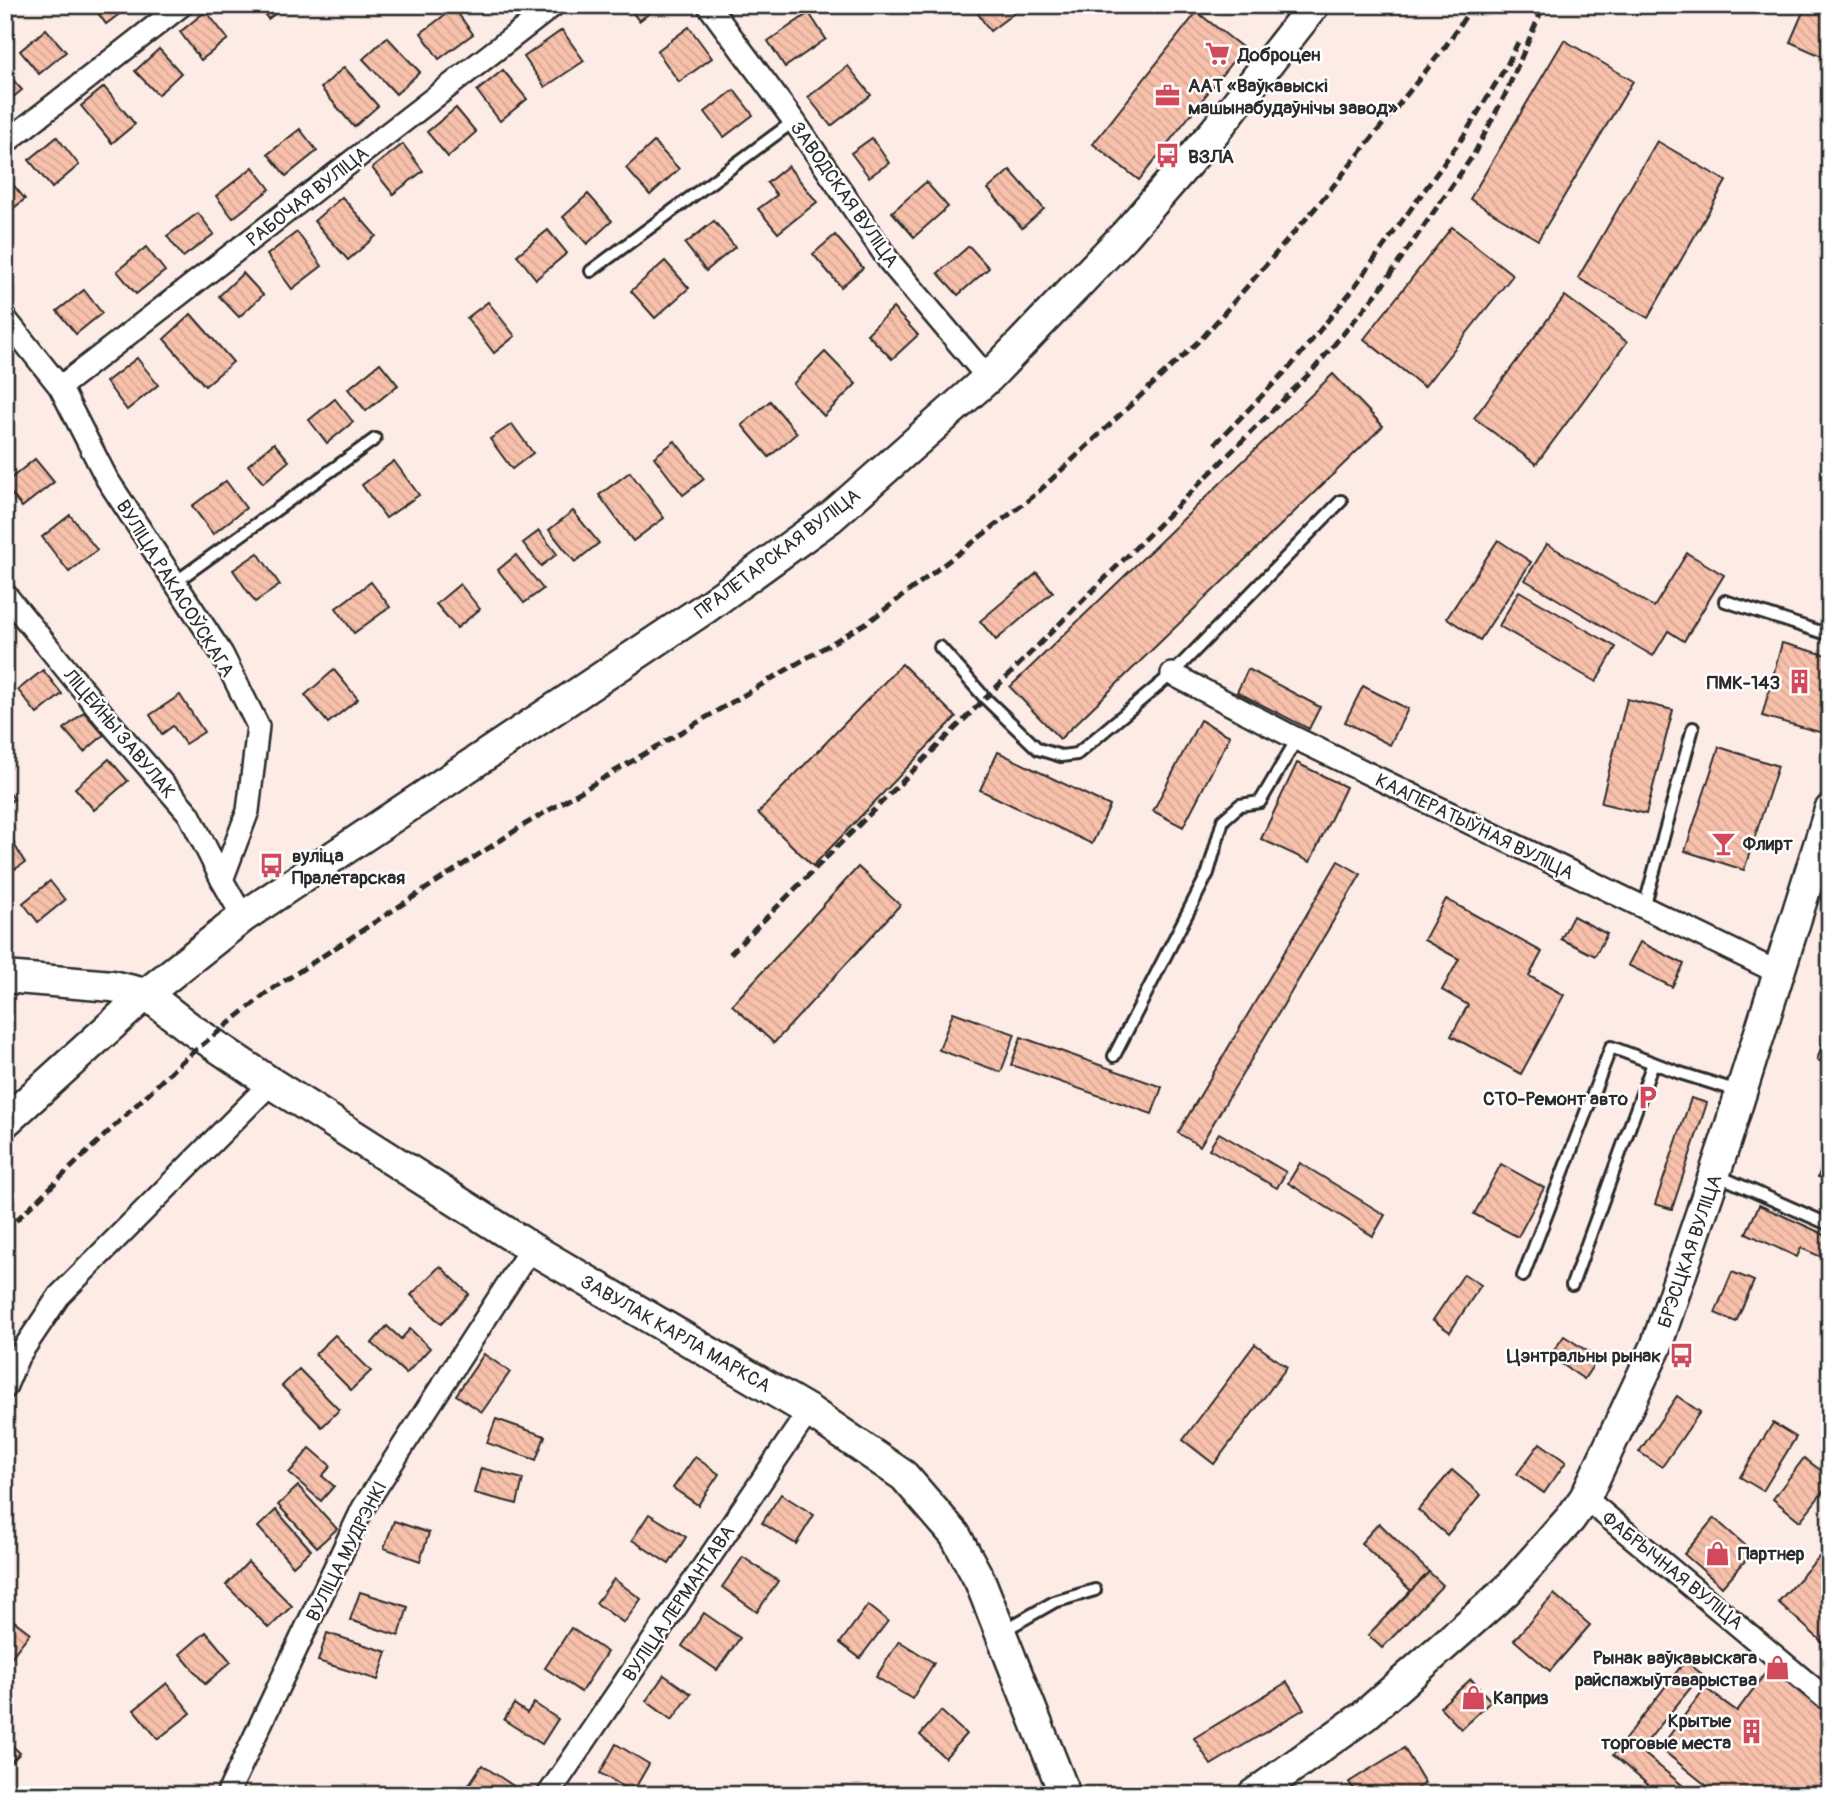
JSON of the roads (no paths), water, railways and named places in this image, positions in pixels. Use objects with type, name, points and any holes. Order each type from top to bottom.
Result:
[{"type":"street","points":[[5,143],[182,5]]},
{"type":"street","name":"РАБОЧАЯ ВУЛІЦА","points":[[60,387],[554,5]]},
{"type":"street","name":"ЗАВОДСКАЯ ВУЛІЦА","points":[[708,5],[793,121],[889,261],[988,379]]},
{"type":"street","name":"ПРАЛЕТАРСКАЯ ВУЛІЦА","points":[[5,1122],[145,994],[243,917],[715,602],[831,517],[988,379],[1125,235],[1215,131],[1310,7]]},
{"type":"street","name":"ВУЛІЦА РАКАСОЎСКАГА","points":[[5,318],[60,387],[107,479],[222,654],[258,726],[248,811],[222,880]]},
{"type":"street","name":"ЛІЦЕЙНЫ ЗАВУЛАК","points":[[5,594],[189,814],[222,880]]},
{"type":"street","name":"КААПЕРАТЫЎНАЯ ВУЛІЦА","points":[[1172,674],[1297,739],[1779,973]]},
{"type":"street","name":"БРЭСЦКАЯ ВУЛІЦА","points":[[1253,1795],[1364,1716],[1506,1591],[1570,1519],[1585,1498],[1656,1347],[1715,1174],[1830,810]]},
{"type":"street","points":[[222,880],[243,917]]},
{"type":"street","points":[[6,976],[111,986],[145,994]]},
{"type":"street","name":"ЗАВУЛАК КАРЛА МАРКСА","points":[[145,994],[271,1083],[531,1248],[809,1410],[904,1476],[956,1535],[980,1581],[1065,1795]]},
{"type":"street","points":[[5,1388],[18,1357],[59,1296],[271,1083]]},
{"type":"street","name":"ВУЛІЦА МУДРЭНКІ","points":[[227,1795],[363,1508],[531,1248]]},
{"type":"street","name":"ВУЛІЦА ЛЕРМАНТАВА","points":[[548,1795],[809,1410]]},
{"type":"street","name":"ФАБРЫЧНАЯ ВУЛІЦА","points":[[1585,1498],[1824,1697]]},
{"type":"lane","points":[[591,271],[793,121]]},
{"type":"lane","points":[[174,583],[375,439]]},
{"type":"lane","points":[[940,648],[985,698],[1038,749],[1061,756],[1077,754],[1172,674],[1341,501]]},
{"type":"lane","points":[[1725,601],[1830,635]]},
{"type":"lane","points":[[1644,908],[1693,728]]},
{"type":"lane","points":[[1114,1056],[1208,873],[1223,820],[1240,805],[1260,802],[1297,739]]},
{"type":"lane","points":[[1523,1276],[1611,1047],[1741,1092]]},
{"type":"lane","points":[[1572,1285],[1654,1063]]},
{"type":"lane","points":[[1715,1174],[1830,1225]]},
{"type":"lane","points":[[1000,1633],[1054,1602],[1095,1590]]},
{"type":"railway","points":[[5,1231],[181,1062],[269,991],[524,825],[871,620],[1035,495],[1204,336],[1318,205],[1445,47],[1473,5]]},
{"type":"railway","points":[[730,954],[1313,370],[1378,292],[1474,154],[1505,95],[1544,5]]},
{"type":"railway","points":[[1215,444],[1291,366],[1350,293],[1463,137],[1507,65],[1519,40]]},
{"type":"place","name":"Доброцен","points":[[1218,54]]},
{"type":"place","name":"ААТ «Ваўкавыскі машынабудаўнічы завод»","points":[[1168,96]]},
{"type":"place","name":"ВЗЛА","points":[[1168,156]]},
{"type":"place","name":"ПМК-143","points":[[1800,682]]},
{"type":"place","name":"Флирт","points":[[1723,843]]},
{"type":"place","name":"вуліца Пралетарская","points":[[272,866]]},
{"type":"place","name":"СТО-Ремонт авто","points":[[1648,1098]]},
{"type":"place","name":"Цэнтральны рынак","points":[[1681,1355]]},
{"type":"place","name":"Партнер","points":[[1718,1553]]},
{"type":"place","name":"Рынак ваўкавыскага райспажыўтаварыства","points":[[1777,1668]]},
{"type":"place","name":"Каприз","points":[[1473,1697]]},
{"type":"place","name":"Крытые торговые места","points":[[1751,1731]]}]
